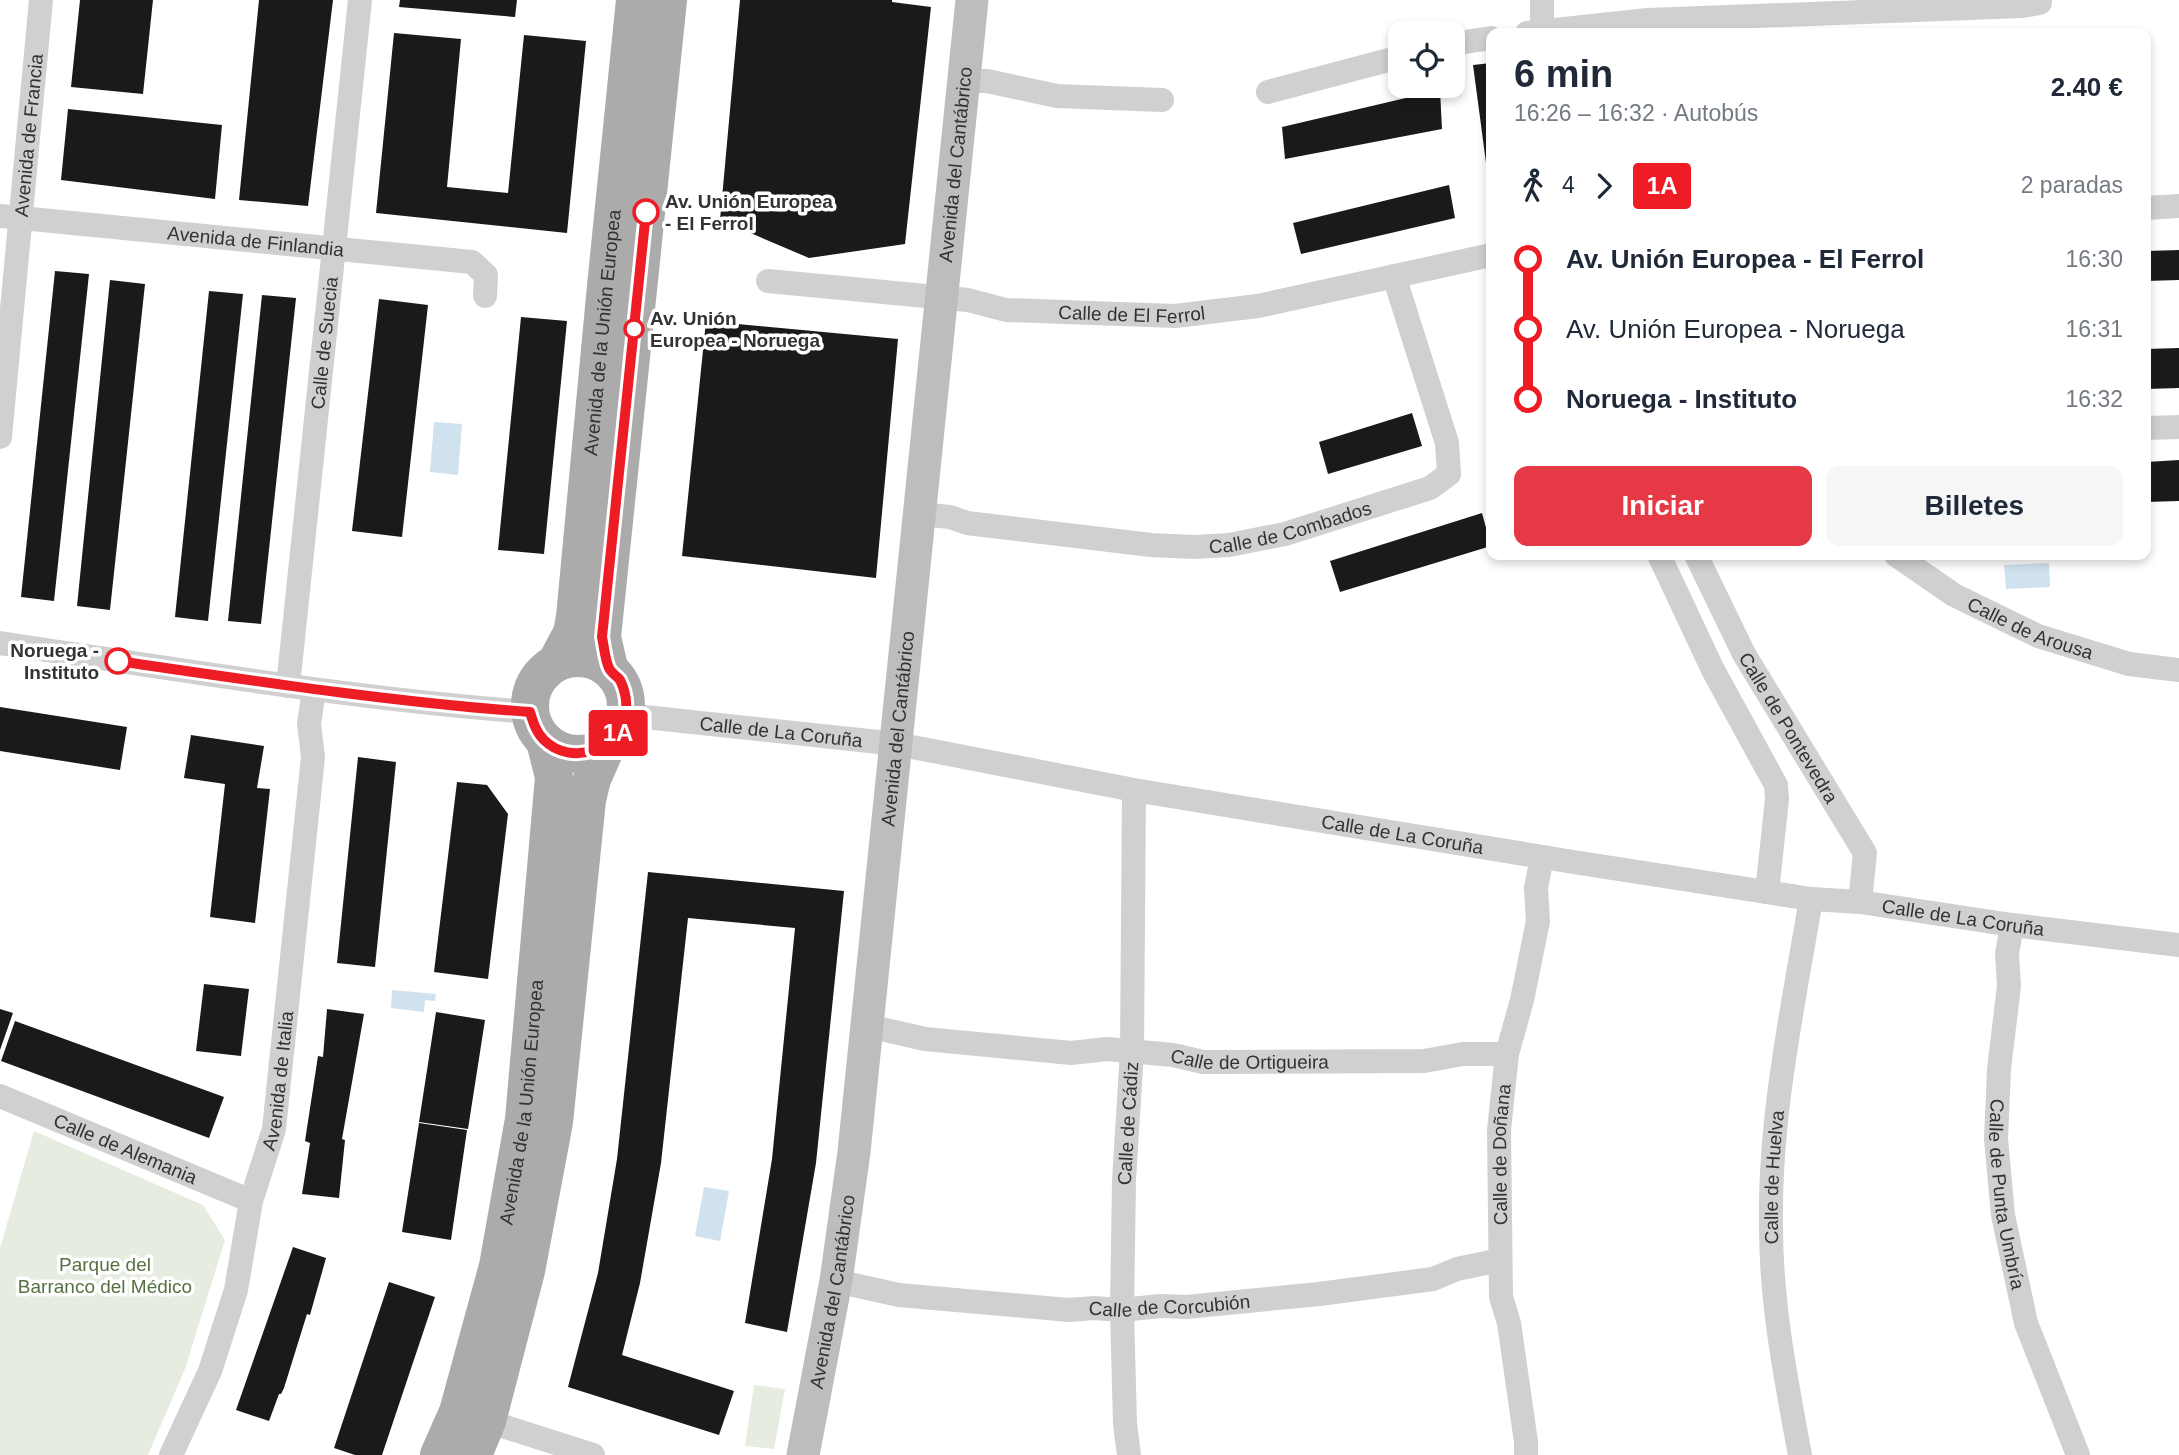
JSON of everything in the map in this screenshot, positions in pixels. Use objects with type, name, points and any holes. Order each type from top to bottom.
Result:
[{"type":"main road","name":"Avenida de la Unión Europea","points":[[556,663],[572,633],[575,617],[635,0]]},
{"type":"main road","name":"Avenida de la Unión Europea","points":[[609,668],[602,637],[668,0]]},
{"type":"main road","points":[[574,657],[593,659],[609,668],[620,681],[626,697],[616,730],[592,752],[575,754],[559,750],[537,726],[530,697],[535,683],[544,671],[556,663],[574,657]]},
{"type":"main road","name":"Avenida de la Unión Europea","points":[[439,1455],[458,1412],[498,1265],[524,1119],[554,777],[537,726]]},
{"type":"main road","name":"Avenida de la Unión Europea","points":[[480,1438],[526,1271],[554,1122],[587,800],[592,779],[616,730]]},
{"type":"street","name":"Avenida de Francia","points":[[0,437],[10,217],[41,0]]},
{"type":"street","name":"Calle de Suecia","points":[[288,686],[360,0]]},
{"type":"street","name":"Avenida del Cantábrico","points":[[803,1455],[836,1280],[868,1026],[972,0]]},
{"type":"street","points":[[1538,28],[1542,0]]},
{"type":"street","points":[[1580,28],[1648,20],[1983,4],[2031,5],[2040,3],[2040,0]]},
{"type":"street","points":[[1465,42],[1486,39]]},
{"type":"street","points":[[1268,92],[1388,60]]},
{"type":"street","points":[[964,81],[987,81],[1057,96],[1162,100]]},
{"type":"street","points":[[2151,208],[2179,206]]},
{"type":"street","name":"Avenida de Finlandia","points":[[10,217],[472,262],[486,275],[485,296]]},
{"type":"street","name":"Calle de El Ferrol","points":[[768,281],[968,300],[1006,310],[1175,316],[1258,306],[1486,256]]},
{"type":"street","name":"Calle de Combados","points":[[921,514],[950,517],[967,523],[1151,545],[1229,545],[1285,534],[1430,488],[1449,474],[1447,443],[1394,276]]},
{"type":"street","points":[[2151,428],[2179,427]]},
{"type":"street","name":"Calle de Pontevedra","points":[[1660,560],[1713,670],[1776,785],[1777,799],[1767,892]]},
{"type":"street","name":"Calle de Pontevedra","points":[[1698,560],[1744,654],[1864,853],[1860,902]]},
{"type":"street","name":"Calle de Arousa","points":[[1903,560],[1954,595],[2038,636],[2129,664],[2179,670]]},
{"type":"street","points":[[0,643],[314,690],[464,708],[537,726]]},
{"type":"street","name":"Avenida de Italia","points":[[171,1455],[210,1371],[236,1290],[251,1201],[274,1129],[313,757],[309,724],[314,690]]},
{"type":"street","name":"Calle de La Coruña","points":[[616,730],[897,744],[1134,790],[1542,857],[1811,899],[1860,902],[2012,925],[2179,945]]},
{"type":"street","name":"Calle de Cádiz","points":[[1129,1455],[1125,1424],[1122,1310],[1124,1181],[1132,1051],[1134,790]]},
{"type":"street","name":"Calle de Doñana","points":[[1526,1455],[1511,1337],[1501,1297],[1499,1130],[1507,1054],[1522,1000],[1538,921],[1536,888],[1542,857]]},
{"type":"street","name":"Calle de Huelva","points":[[1800,1455],[1774,1304],[1771,1227],[1773,1154],[1789,1026],[1811,899]]},
{"type":"street","name":"Calle de Punta Umbría","points":[[2012,925],[2007,954],[2008,986],[1998,1069],[1996,1139],[2003,1215],[2026,1323],[2078,1455]]},
{"type":"street","name":"Calle de Ortigueira","points":[[868,1026],[925,1039],[1071,1053],[1107,1049],[1132,1051],[1173,1055],[1203,1062],[1424,1061],[1463,1054],[1507,1054]]},
{"type":"street","name":"Calle de Alemania","points":[[0,1096],[251,1201]]},
{"type":"street","name":"Calle de Corcubión","points":[[836,1280],[899,1295],[1069,1310],[1122,1310],[1160,1306],[1186,1307],[1433,1279],[1457,1269],[1500,1260]]},
{"type":"street","points":[[480,1438],[593,1455]]},
{"type":"green space","name":"Parque del Barranco del Médico","points":[[34,1131],[203,1205],[225,1240],[185,1369],[148,1455],[0,1455],[0,1248]]},
{"type":"green space","points":[[754,1385],[785,1389],[774,1449],[745,1446]]},
{"type":"water","points":[[434,422],[462,424],[458,475],[430,472]]},
{"type":"water","points":[[2049,563],[2050,587],[2006,589],[2004,565]]},
{"type":"water","points":[[392,990],[436,994],[435,1001],[425,1000],[424,1012],[391,1008]]},
{"type":"water","points":[[704,1187],[729,1191],[720,1241],[695,1236]]},
{"type":"building","points":[[80,0],[153,0],[143,94],[71,87]]},
{"type":"building","points":[[259,0],[333,0],[308,206],[239,200]]},
{"type":"building","points":[[400,0],[517,0],[515,17],[399,7]]},
{"type":"building","points":[[740,0],[892,0],[931,7],[905,244],[809,258],[720,220]]},
{"type":"building","points":[[394,33],[461,39],[447,187],[508,193],[524,35],[586,41],[567,233],[376,213]]},
{"type":"building","points":[[1486,64],[1486,162],[1473,65]]},
{"type":"building","points":[[1406,98],[1440,98],[1442,129],[1285,159],[1282,127]]},
{"type":"building","points":[[68,109],[222,125],[215,199],[61,180]]},
{"type":"building","points":[[1449,185],[1455,218],[1301,254],[1293,223]]},
{"type":"building","points":[[2179,250],[2179,280],[2151,281],[2151,251]]},
{"type":"building","points":[[55,271],[89,274],[54,601],[21,597]]},
{"type":"building","points":[[110,280],[145,284],[110,610],[77,606]]},
{"type":"building","points":[[209,291],[243,294],[208,621],[175,617]]},
{"type":"building","points":[[262,295],[296,298],[261,624],[228,621]]},
{"type":"building","points":[[379,299],[428,305],[402,537],[352,531]]},
{"type":"building","points":[[521,317],[567,321],[544,554],[498,550]]},
{"type":"building","points":[[706,321],[898,339],[876,578],[682,556]]},
{"type":"building","points":[[2179,348],[2179,388],[2151,389],[2151,349]]},
{"type":"building","points":[[1412,413],[1422,446],[1328,474],[1319,442]]},
{"type":"building","points":[[2179,460],[2179,501],[2151,502],[2151,462]]},
{"type":"building","points":[[1482,513],[1486,528],[1486,548],[1340,592],[1330,561]]},
{"type":"building","points":[[0,707],[127,727],[120,770],[0,751]]},
{"type":"building","points":[[191,735],[264,746],[257,788],[270,789],[255,923],[210,917],[225,784],[184,778]]},
{"type":"building","points":[[358,757],[396,762],[375,967],[337,963]]},
{"type":"building","points":[[457,782],[487,785],[508,814],[488,979],[434,972]]},
{"type":"building","points":[[648,872],[844,891],[816,1163],[787,1332],[745,1323],[772,1159],[795,928],[688,918],[661,1163],[640,1283],[622,1355],[734,1391],[719,1435],[568,1387],[598,1273],[617,1159]]},
{"type":"building","points":[[204,984],[249,989],[241,1056],[196,1051]]},
{"type":"building","points":[[0,1009],[13,1013],[0,1050]]},
{"type":"building","points":[[327,1009],[364,1014],[342,1139],[345,1140],[339,1198],[302,1194],[310,1143],[305,1141],[318,1056],[323,1057]]},
{"type":"building","points":[[436,1012],[485,1020],[468,1129],[419,1122]]},
{"type":"building","points":[[15,1021],[224,1097],[209,1138],[1,1061]]},
{"type":"building","points":[[419,1123],[467,1130],[451,1240],[402,1232]]},
{"type":"building","points":[[293,1247],[326,1258],[310,1315],[307,1314],[284,1388],[269,1421],[236,1410]]},
{"type":"building","points":[[389,1282],[435,1297],[382,1455],[355,1455],[334,1448]]},
{"type":"bus line","name":"1A","points":[[118,661],[314,690],[464,708],[530,712],[535,727],[545,741],[559,750],[575,754],[592,752],[607,745],[619,732],[626,715],[626,697],[620,681],[609,668],[602,637],[646,212]]},
{"type":"place","name":"Av. Unión Europea - El Ferrol","points":[[646,212]]},
{"type":"place","name":"Av. Unión Europea - Noruega","points":[[634,329]]},
{"type":"place","name":"Noruega - Instituto","points":[[118,661]]}]
